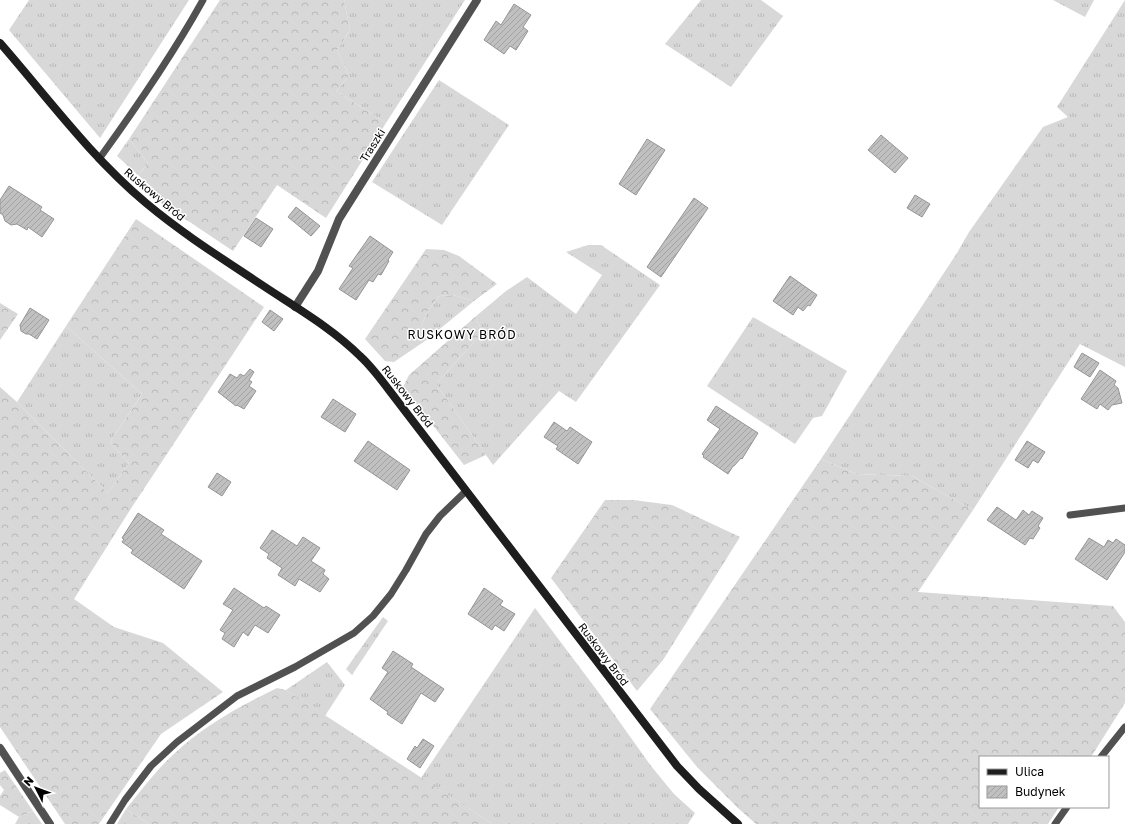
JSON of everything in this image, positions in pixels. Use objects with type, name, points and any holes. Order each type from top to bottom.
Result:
[{"type":"street","name":"Traszki","points":[[295,307],[318,271],[339,219],[477,0]]},
{"type":"street","name":"Ruskowy Bród","points":[[0,43],[99,159],[146,203],[182,231],[295,307],[348,345],[375,372],[678,766],[699,789],[738,824]]},
{"type":"street","points":[[0,748],[50,824]]},
{"type":"lane","points":[[99,159],[140,103],[188,28],[203,0]]},
{"type":"lane","points":[[110,824],[125,800],[151,766],[177,742],[237,696],[295,667],[341,640],[354,632],[373,616],[391,594],[426,534],[440,516],[466,491]]},
{"type":"lane","points":[[1070,515],[1125,508]]},
{"type":"lane","points":[[1102,756],[1125,727]]},
{"type":"lane","points":[[1055,824],[1065,808]]},
{"type":"green space","points":[[29,0],[189,0],[100,138],[9,30]]},
{"type":"green space","points":[[220,0],[344,0],[350,30],[337,50],[349,76],[336,91],[386,123],[326,218],[277,185],[233,251],[151,196],[154,189],[138,175],[148,163],[129,139]]},
{"type":"green space","points":[[344,0],[465,0],[386,123],[336,91],[349,76],[337,50],[350,30]]},
{"type":"green space","points":[[701,0],[761,0],[783,16],[731,87],[665,44]]},
{"type":"green space","points":[[1053,0],[1094,0],[1085,17]]},
{"type":"green space","points":[[1125,0],[1125,367],[1080,344],[973,510],[912,476],[857,474],[821,459],[957,253],[969,232],[1043,127],[1068,117],[1057,107]]},
{"type":"green space","points":[[439,80],[509,125],[442,225],[372,182]]},
{"type":"green space","points":[[129,139],[148,163],[138,175],[117,156]]},
{"type":"green space","points":[[136,219],[264,307],[130,510],[74,599],[114,627],[163,643],[223,692],[161,734],[99,824],[65,824],[0,727],[0,387],[17,402],[108,493],[129,463],[110,442],[142,394],[66,326]]},
{"type":"green space","points":[[588,245],[601,245],[660,285],[576,402],[559,391],[493,465],[436,384],[483,332],[475,317],[506,291],[527,277],[576,314],[602,275],[566,252]]},
{"type":"green space","points":[[426,249],[444,250],[459,256],[497,284],[474,301],[453,295],[439,296],[427,312],[421,327],[425,341],[394,362],[385,361],[365,339]]},
{"type":"green space","points":[[453,295],[474,301],[425,341],[421,327],[427,312],[439,296]]},
{"type":"green space","points":[[0,303],[18,314],[0,340]]},
{"type":"green space","points":[[475,317],[483,332],[436,384],[486,455],[464,465],[403,387],[409,375]]},
{"type":"green space","points":[[753,317],[847,371],[822,416],[813,418],[795,444],[707,386]]},
{"type":"green space","points":[[66,326],[142,394],[110,442],[129,463],[108,493],[17,402]]},
{"type":"green space","points":[[821,459],[857,474],[912,476],[973,510],[918,592],[1113,606],[1125,622],[1125,703],[1092,756],[979,756],[979,808],[1058,808],[1048,824],[756,824],[697,767],[650,709]]},
{"type":"green space","points":[[605,500],[633,500],[672,505],[740,537],[663,660],[637,691],[551,578]]},
{"type":"green space","points":[[535,608],[599,693],[651,766],[674,794],[695,813],[688,824],[493,824],[421,778]]},
{"type":"green space","points":[[383,617],[388,621],[352,675],[346,669]]},
{"type":"green space","points":[[327,662],[345,685],[325,716],[286,690]]},
{"type":"green space","points":[[277,688],[286,690],[493,824],[149,824],[126,809],[167,760],[197,734],[223,717]]},
{"type":"green space","points":[[5,770],[33,811],[19,817],[0,805],[0,796],[4,790],[0,785],[0,773]]},
{"type":"green space","points":[[126,809],[149,824],[117,824]]},
{"type":"green space","points":[[33,811],[42,824],[15,824],[19,817]]},
{"type":"building","points":[[514,4],[531,15],[523,27],[528,31],[516,50],[510,46],[504,54],[484,40],[496,21],[501,25]]},
{"type":"building","points":[[881,135],[908,158],[895,173],[868,150]]},
{"type":"building","points":[[647,139],[665,150],[636,195],[619,184]]},
{"type":"building","points":[[9,186],[42,207],[40,210],[54,219],[42,237],[28,227],[27,230],[17,224],[11,225],[5,221],[3,215],[0,213],[0,200]]},
{"type":"building","points":[[915,195],[930,204],[922,217],[907,208]]},
{"type":"building","points":[[694,198],[708,208],[661,277],[647,267]]},
{"type":"building","points":[[296,207],[320,226],[311,236],[288,217]]},
{"type":"building","points":[[256,218],[273,229],[261,247],[244,236]]},
{"type":"building","points":[[370,236],[393,252],[381,275],[378,274],[373,282],[369,280],[356,300],[339,289],[353,268],[349,266]]},
{"type":"building","points":[[790,276],[817,295],[810,306],[808,305],[803,311],[798,307],[793,315],[773,301]]},
{"type":"building","points":[[30,308],[49,320],[37,339],[21,331],[20,325]]},
{"type":"building","points":[[270,310],[283,319],[274,331],[262,322]]},
{"type":"building","points":[[1082,353],[1099,363],[1090,377],[1074,367]]},
{"type":"building","points":[[250,369],[254,372],[249,380],[252,382],[249,386],[256,391],[244,409],[237,405],[236,406],[218,392],[230,374],[237,378],[240,374],[244,376]]},
{"type":"building","points":[[1100,370],[1116,381],[1114,385],[1118,388],[1122,403],[1112,405],[1108,410],[1100,404],[1097,409],[1081,399]]},
{"type":"building","points":[[333,399],[356,414],[345,432],[321,417]]},
{"type":"building","points":[[716,406],[758,433],[742,459],[741,458],[733,466],[728,474],[703,457],[704,456],[702,454],[720,429],[707,420]]},
{"type":"building","points":[[554,422],[567,431],[570,427],[592,442],[578,464],[556,449],[558,446],[544,437]]},
{"type":"building","points":[[368,441],[410,470],[397,490],[354,461]]},
{"type":"building","points":[[1027,441],[1045,452],[1038,463],[1033,460],[1028,468],[1015,460]]},
{"type":"building","points":[[217,473],[231,482],[222,496],[208,487]]},
{"type":"building","points":[[997,507],[1016,520],[1023,510],[1029,515],[1032,511],[1043,518],[1038,526],[1040,528],[1033,539],[1030,538],[1025,545],[987,520]]},
{"type":"building","points":[[138,513],[164,530],[161,534],[202,561],[184,589],[131,553],[133,550],[122,542],[124,539],[122,538]]},
{"type":"building","points":[[272,530],[297,546],[303,537],[320,548],[311,561],[325,570],[323,574],[329,579],[320,592],[299,579],[295,586],[278,575],[282,568],[267,558],[269,554],[260,548]]},
{"type":"building","points":[[1089,538],[1104,547],[1108,540],[1113,543],[1116,539],[1125,545],[1125,552],[1107,580],[1075,559]]},
{"type":"building","points":[[234,588],[264,608],[266,606],[280,615],[268,633],[255,625],[248,636],[243,632],[234,647],[222,639],[225,633],[220,630],[233,610],[223,604]]},
{"type":"building","points":[[484,588],[503,601],[500,605],[515,614],[504,631],[495,625],[492,630],[468,614]]},
{"type":"building","points":[[393,651],[413,664],[411,667],[444,689],[435,702],[421,693],[402,724],[387,714],[388,712],[370,699],[388,672],[382,668]]},
{"type":"building","points":[[423,739],[434,746],[420,768],[407,759],[415,746],[417,748]]},
{"type":"district","name":"RUSKOWY BRÓD","points":[[462,334]]}]
